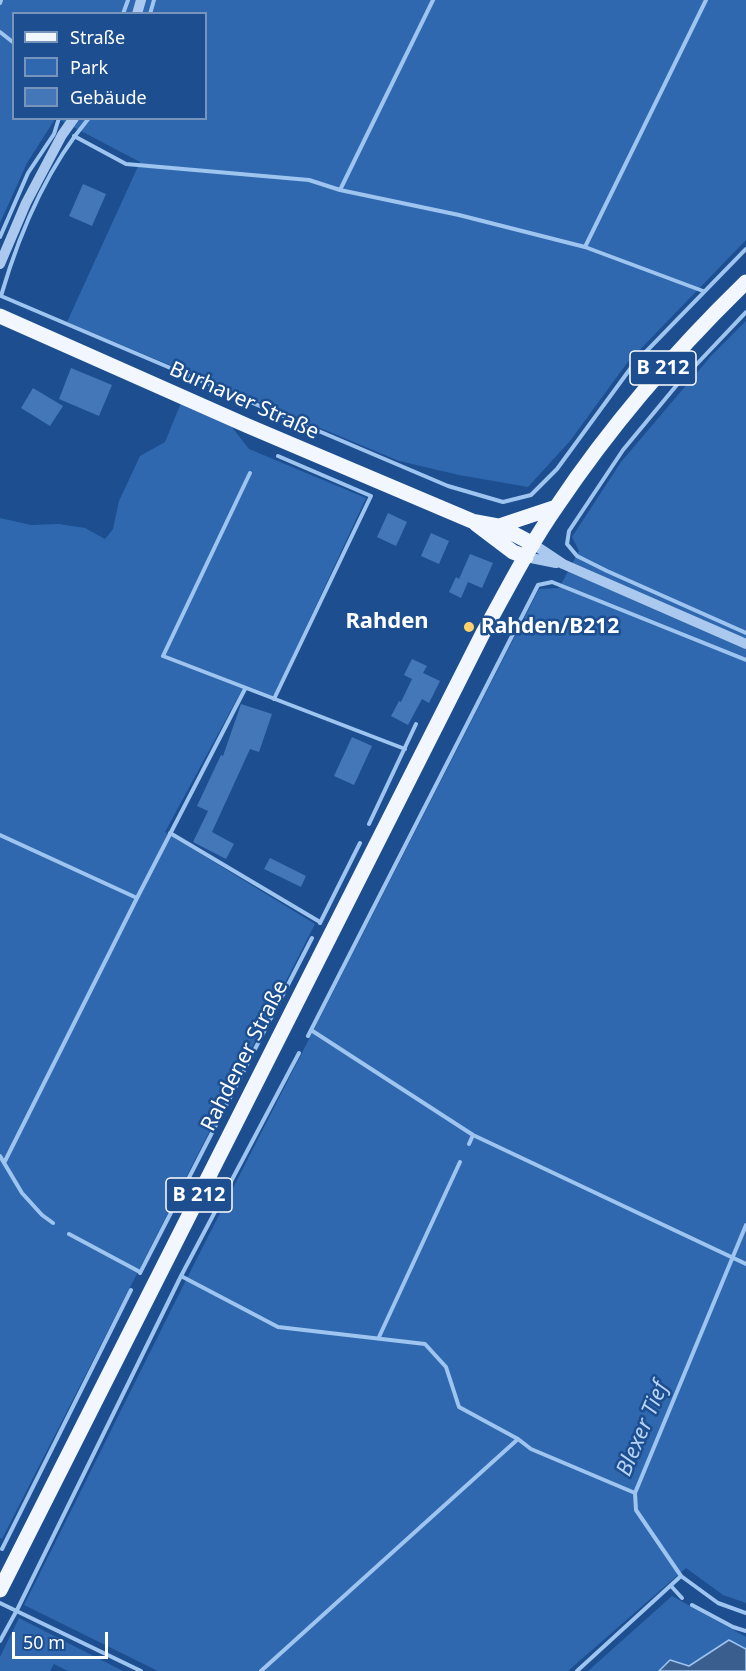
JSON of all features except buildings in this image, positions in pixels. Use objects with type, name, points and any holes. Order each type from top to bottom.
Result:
[{"type":"main road","name":"B 212","points":[[530,550],[587,462],[646,387],[694,332],[746,282]]},
{"type":"main road","name":"Burhaver Straße","points":[[0,316],[248,426],[472,521],[499,526],[530,550]]},
{"type":"main road","points":[[499,526],[556,507]]},
{"type":"main road","name":"Burhaver Straße","points":[[472,521],[513,552],[530,550]]},
{"type":"main road","name":"Rahdener Straße","points":[[1,1589],[483,633],[530,550]]},
{"type":"street","points":[[0,264],[26,203],[62,135],[73,120]]},
{"type":"street","name":"Burhaver Straße","points":[[530,550],[746,644]]},
{"type":"green space","points":[[0,0],[746,0],[746,240],[627,363],[570,441],[528,487],[459,475],[399,461],[67,322],[140,162],[60,120],[207,120],[207,12],[12,12],[12,120],[54,120],[27,163],[0,223]]},
{"type":"green space","points":[[746,321],[746,1603],[723,1595],[686,1568],[568,1671],[158,1671],[24,1605],[189,1274],[539,589],[559,588],[579,551],[572,537],[621,462],[711,356]]},
{"type":"green space","points":[[181,403],[231,426],[249,449],[366,498],[273,698],[244,686],[165,832],[315,924],[2,1539],[0,1538],[0,518],[31,525],[59,524],[85,528],[105,539],[113,529],[119,501],[140,456],[165,442]]},
{"type":"green space","points":[[672,1596],[746,1637],[746,1649],[729,1640],[689,1666],[670,1660],[659,1671],[588,1671]]},
{"type":"green space","points":[[19,1618],[123,1671],[68,1671],[54,1664],[50,1671],[0,1671],[0,1657]]},
{"type":"shaded area","points":[[729,1640],[746,1649],[746,1671],[659,1671],[670,1660],[689,1666]]},
{"type":"waterway","points":[[124,12],[128,0]]},
{"type":"waterway","points":[[151,12],[154,0]]},
{"type":"waterway","points":[[340,190],[433,0]]},
{"type":"waterway","points":[[585,247],[706,0]]},
{"type":"waterway","points":[[0,32],[12,41]]},
{"type":"waterway","points":[[0,237],[28,173],[54,134],[58,120]]},
{"type":"waterway","points":[[87,120],[60,158],[36,202],[16,249],[1,296],[448,486],[503,502],[531,495],[557,469],[633,365],[746,249]]},
{"type":"waterway","points":[[74,136],[126,164],[309,180],[340,190],[459,215],[585,247],[703,291]]},
{"type":"waterway","points":[[746,312],[676,386],[623,450],[569,531],[567,544],[577,556],[607,571],[746,633]]},
{"type":"waterway","points":[[274,699],[371,496],[278,456]]},
{"type":"waterway","points":[[250,473],[163,656],[405,749]]},
{"type":"waterway","points":[[308,1036],[538,585],[552,582],[746,660]]},
{"type":"waterway","points":[[5,1161],[245,689]]},
{"type":"waterway","points":[[369,824],[416,724]]},
{"type":"waterway","points":[[170,833],[320,922]]},
{"type":"waterway","points":[[0,835],[137,898]]},
{"type":"waterway","points":[[320,923],[360,843]]},
{"type":"waterway","points":[[140,1273],[312,938]]},
{"type":"waterway","points":[[311,1030],[473,1135],[746,1264]]},
{"type":"waterway","points":[[0,1641],[181,1276],[299,1053]]},
{"type":"waterway","points":[[469,1144],[473,1135]]},
{"type":"waterway","points":[[0,1156],[22,1193],[42,1215],[53,1223]]},
{"type":"waterway","points":[[379,1337],[460,1162]]},
{"type":"waterway","name":"Blexer Tief","points":[[577,1671],[681,1576],[636,1510],[635,1493],[746,1225]]},
{"type":"waterway","points":[[69,1234],[140,1272]]},
{"type":"waterway","points":[[181,1276],[278,1327],[425,1344],[446,1367],[459,1407],[518,1439],[531,1449],[635,1493]]},
{"type":"waterway","points":[[2,1549],[131,1290]]},
{"type":"waterway","points":[[261,1671],[518,1439]]},
{"type":"waterway","points":[[681,1576],[718,1603],[746,1613]]},
{"type":"waterway","points":[[671,1586],[682,1598]]},
{"type":"waterway","name":"Blexer Tief","points":[[0,1603],[141,1671]]},
{"type":"waterway","points":[[692,1605],[733,1627],[746,1631]]},
{"type":"place","name":"Rahden/B212","points":[[469,627]]},
{"type":"district","name":"Rahden","points":[[387,622]]}]
